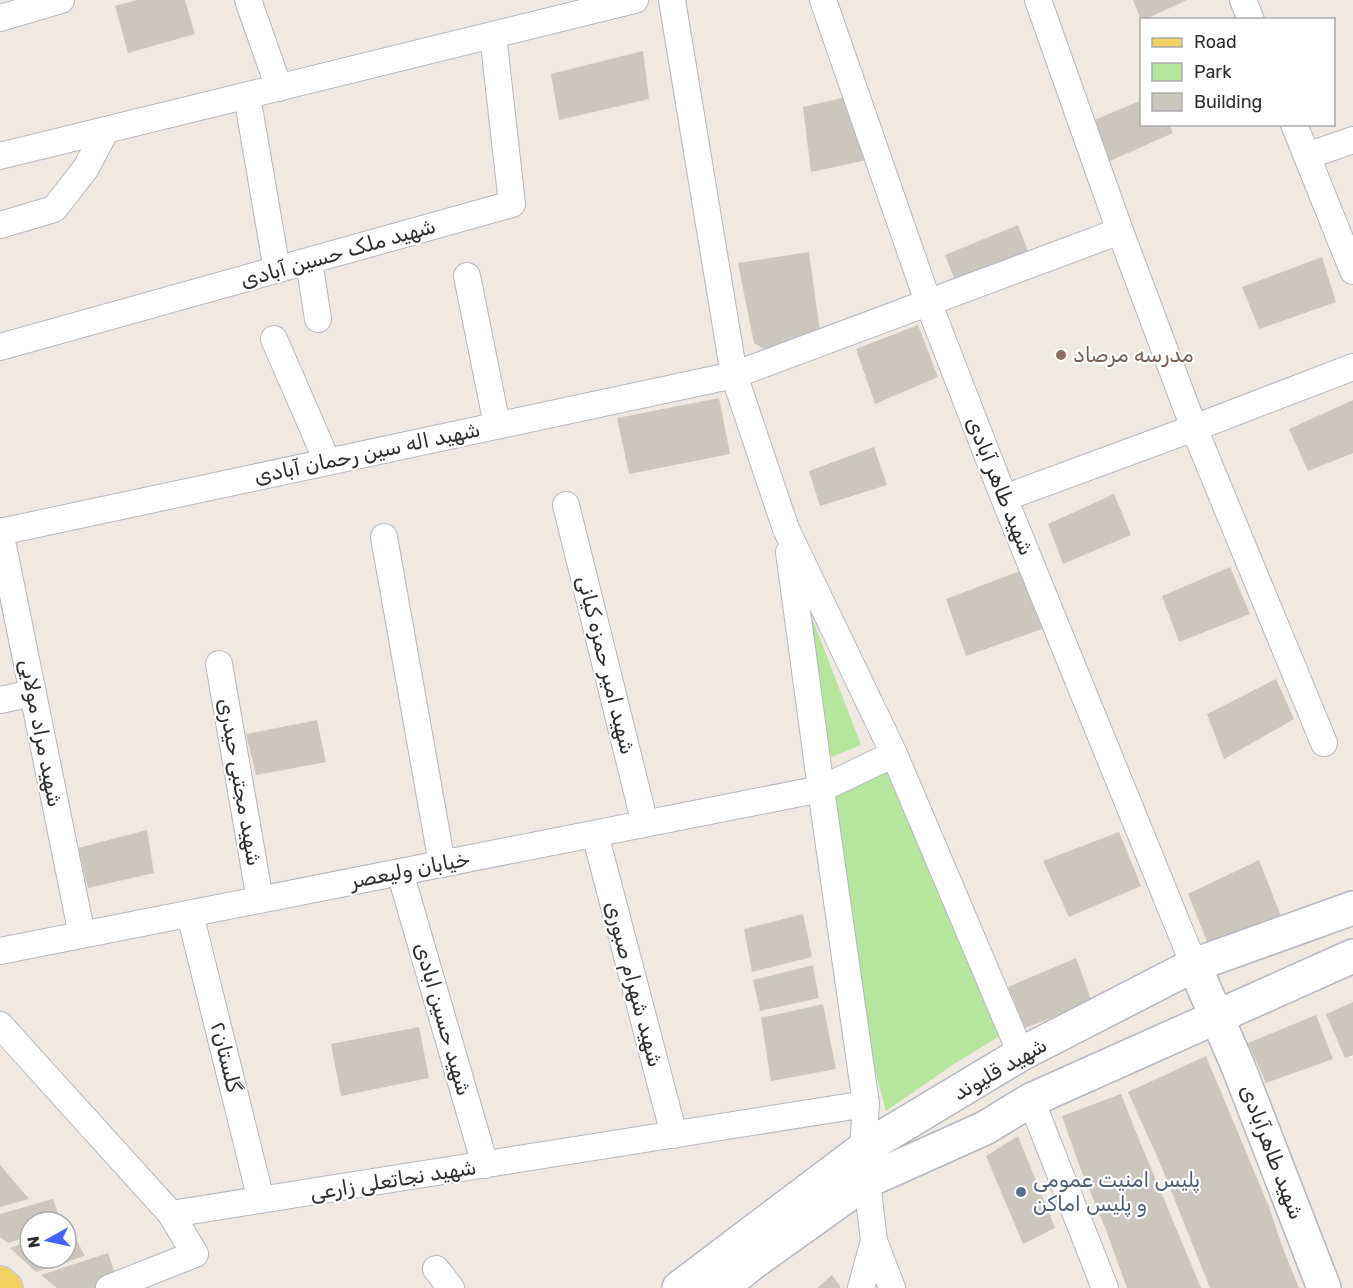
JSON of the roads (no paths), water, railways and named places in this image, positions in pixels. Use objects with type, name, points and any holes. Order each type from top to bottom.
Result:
[{"type":"main road","name":"شهید قلیوند","points":[[679,1288],[865,1165],[1021,1054],[1194,965],[1353,908]]},
{"type":"main road","name":"شهید قلیوند","points":[[722,1288],[865,1165],[985,1128],[1031,1100],[1353,956]]},
{"type":"main road","name":"شهید طاهرآبادی","points":[[1194,965],[1238,1066],[1324,1288]]},
{"type":"main road","points":[[1021,1054],[1031,1100]]},
{"type":"main road","points":[[0,1283],[6,1288]]},
{"type":"street","points":[[0,18],[61,0]]},
{"type":"street","points":[[248,0],[279,88]]},
{"type":"street","points":[[0,156],[635,0]]},
{"type":"street","points":[[672,0],[734,375],[786,529],[894,754],[1021,1054]]},
{"type":"street","name":"شهید طاهر آبادی","points":[[823,0],[928,302],[1004,498],[1194,965]]},
{"type":"street","points":[[1038,0],[1120,231],[1194,428],[1324,743]]},
{"type":"street","points":[[1243,0],[1250,18]]},
{"type":"street","name":"شهید ملک حسین آبادی","points":[[0,347],[512,204],[493,35]]},
{"type":"street","points":[[247,96],[277,270]]},
{"type":"street","points":[[1295,126],[1353,271]]},
{"type":"street","points":[[0,225],[54,208],[86,168],[106,130]]},
{"type":"street","points":[[1307,156],[1353,140]]},
{"type":"street","name":"شهید اله سین رحمان آبادی","points":[[0,531],[734,375],[1120,231]]},
{"type":"street","points":[[309,261],[318,320]]},
{"type":"street","points":[[467,276],[497,424]]},
{"type":"street","points":[[274,339],[327,461]]},
{"type":"street","points":[[1004,498],[1353,367]]},
{"type":"street","name":"شهید امیر حمزه کیانی","points":[[566,505],[645,824]]},
{"type":"street","points":[[786,529],[866,1104],[865,1165],[874,1241],[892,1288]]},
{"type":"street","name":"شهید مراد مولایی","points":[[0,531],[82,935]]},
{"type":"street","points":[[384,537],[442,864]]},
{"type":"street","name":"شهید مجتبی حیدری","points":[[219,664],[260,900]]},
{"type":"street","points":[[0,700],[33,693]]},
{"type":"street","name":"خیابان ولیعصر","points":[[0,951],[821,789],[894,754]]},
{"type":"street","name":"شهید شهرام صبوری","points":[[595,834],[674,1135]]},
{"type":"street","name":"شهید حسین ابادی","points":[[400,872],[485,1165]]},
{"type":"street","name":"گلستان۲","points":[[190,914],[261,1200]]},
{"type":"street","points":[[0,1025],[171,1215],[195,1254],[109,1288]]},
{"type":"street","points":[[1031,1100],[1106,1288]]},
{"type":"street","name":"شهید نجاتعلی زارعی","points":[[171,1215],[866,1104]]},
{"type":"street","points":[[861,1288],[874,1241]]},
{"type":"place","name":"مدرسه مرصاد","points":[[1061,355]]},
{"type":"place","name":"پلیس امنیت عمومی و پلیس اماکن","points":[[1021,1192]]}]
